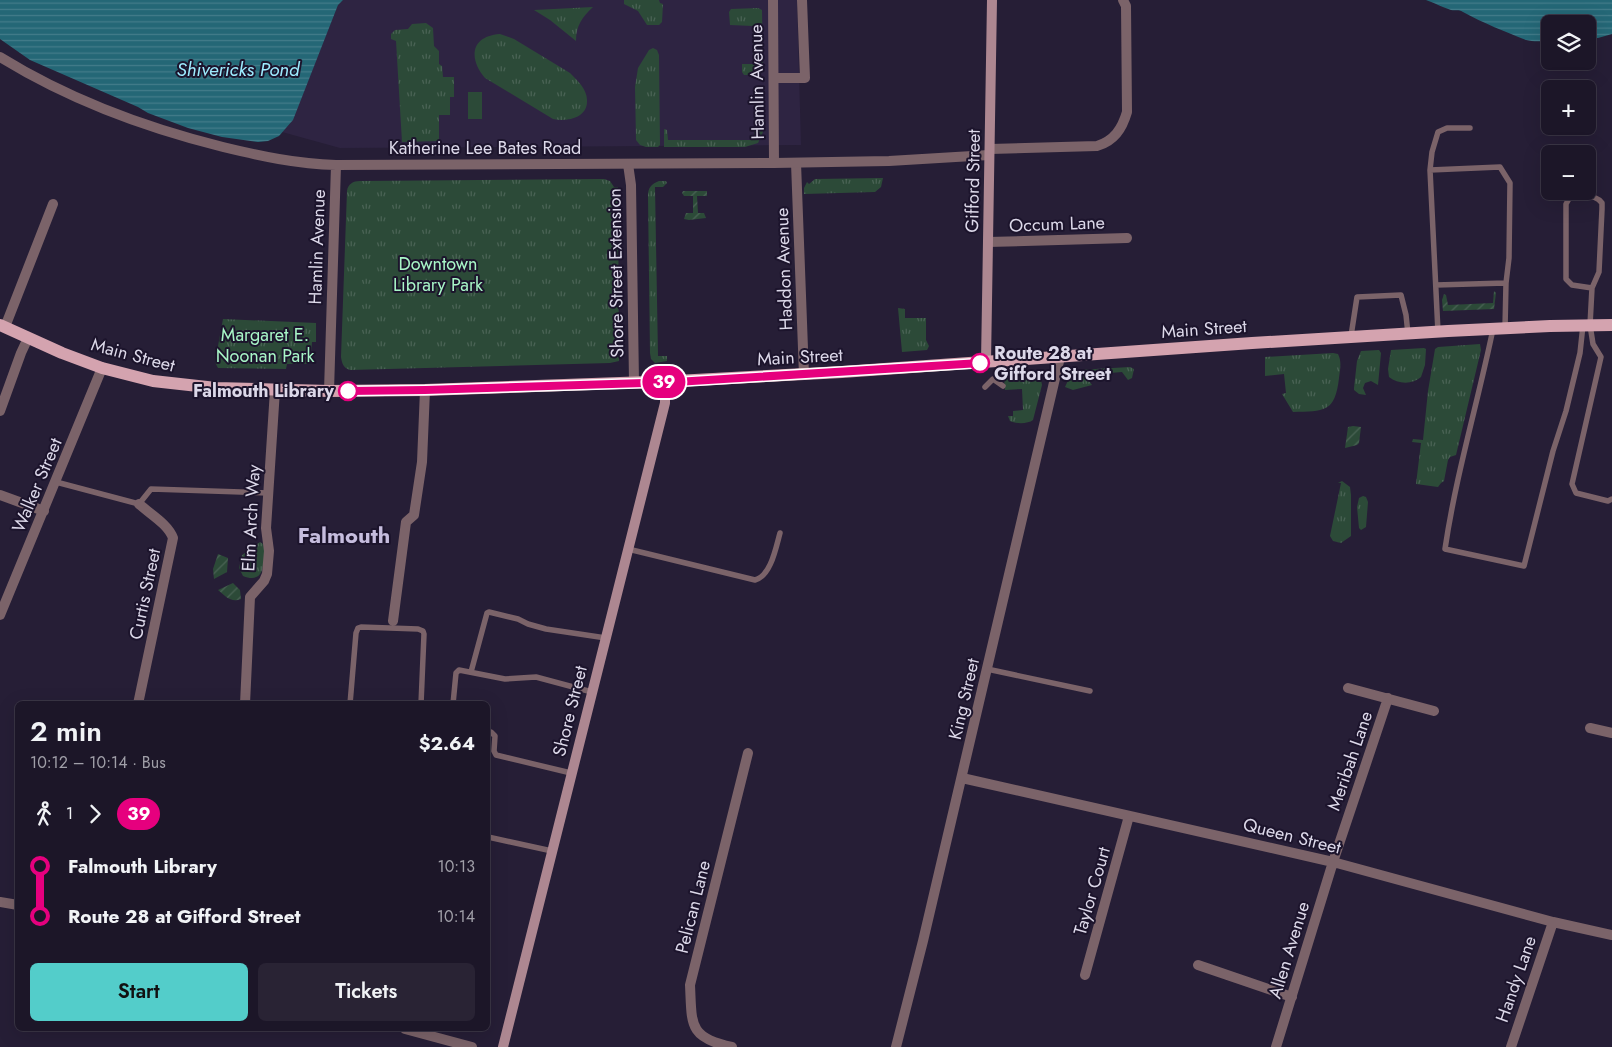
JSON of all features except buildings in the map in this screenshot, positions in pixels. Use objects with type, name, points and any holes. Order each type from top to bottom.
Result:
[{"type":"main road","name":"Gifford Street","points":[[986,362],[992,0]]},
{"type":"main road","name":"Main Street","points":[[3,326],[102,368],[153,381],[216,388],[329,391],[425,390],[665,382],[804,375],[1252,343],[1499,328],[1612,325]]},
{"type":"main road","name":"Shore Street","points":[[503,1047],[665,404],[665,382]]},
{"type":"street","name":"Hamlin Avenue","points":[[773,0],[774,163]]},
{"type":"street","points":[[774,78],[805,78],[802,0]]},
{"type":"street","name":"Katherine Lee Bates Road","points":[[0,57],[52,86],[95,105],[172,133],[288,161],[336,165],[889,161],[990,152],[1090,147],[1103,144],[1116,135],[1124,124],[1127,112],[1126,6],[1123,0]]},
{"type":"street","name":"Haddon Avenue","points":[[796,163],[804,375]]},
{"type":"street","name":"Shore Street Extension","points":[[628,164],[632,185],[634,382]]},
{"type":"street","name":"Hamlin Avenue","points":[[329,391],[336,165]]},
{"type":"street","points":[[3,326],[53,204]]},
{"type":"street","name":"Occum Lane","points":[[988,242],[1126,238]]},
{"type":"street","points":[[0,412],[28,338]]},
{"type":"street","name":"King Street","points":[[896,1047],[962,778],[1060,357]]},
{"type":"street","name":"Walker Street","points":[[0,615],[102,368]]},
{"type":"street","name":"Elm Arch Way","points":[[245,701],[250,598],[264,581],[267,574],[269,551],[266,533],[275,390]]},
{"type":"street","points":[[393,621],[406,522],[414,515],[422,462],[425,390]]},
{"type":"street","points":[[0,496],[44,511]]},
{"type":"street","name":"Curtis Street","points":[[139,504],[171,532],[173,538],[139,701]]},
{"type":"street","name":"Meribah Lane","points":[[1348,688],[1434,711]]},
{"type":"street","name":"Meribah Lane","points":[[1333,862],[1388,698]]},
{"type":"street","points":[[1590,728],[1612,733]]},
{"type":"street","name":"Pelican Lane","points":[[732,1047],[716,1044],[701,1036],[694,1027],[691,1012],[690,984],[748,753]]},
{"type":"street","name":"Queen Street","points":[[962,778],[1333,862],[1553,922],[1612,935]]},
{"type":"street","name":"Taylor Court","points":[[1085,975],[1130,816]]},
{"type":"street","name":"Allen Avenue","points":[[1276,1047],[1333,862]]},
{"type":"street","points":[[0,902],[15,905]]},
{"type":"street","name":"Handy Lane","points":[[1511,1047],[1553,922]]},
{"type":"street","points":[[1198,965],[1292,997]]},
{"type":"street","points":[[412,1031],[472,1047]]},
{"type":"lane","points":[[1438,332],[1430,170],[1432,152],[1438,132],[1447,128],[1470,128]]},
{"type":"lane","points":[[1430,170],[1500,167],[1510,183],[1509,258],[1499,328],[1483,379],[1462,461],[1445,549],[1524,566],[1553,451],[1566,411],[1586,325],[1592,288],[1599,272],[1602,203],[1597,198],[1591,196],[1574,196],[1568,199],[1566,204],[1566,279],[1572,285],[1592,288]]},
{"type":"lane","points":[[1436,285],[1506,283]]},
{"type":"lane","points":[[1351,338],[1357,296],[1401,295],[1408,334]]},
{"type":"lane","points":[[1586,325],[1593,344],[1601,357],[1572,484],[1576,493],[1608,501],[1612,499]]},
{"type":"lane","points":[[985,387],[993,379],[1002,386]]},
{"type":"lane","points":[[56,482],[139,504],[151,489],[268,493]]},
{"type":"lane","points":[[628,549],[755,580],[759,579],[769,567],[780,533]]},
{"type":"lane","points":[[471,672],[487,613],[489,612],[518,619],[546,629],[606,638]]},
{"type":"lane","points":[[350,701],[356,633],[358,628],[361,627],[418,629],[424,634],[421,701]]},
{"type":"lane","points":[[987,669],[1090,691]]},
{"type":"lane","points":[[453,701],[457,671],[459,670],[505,679],[536,677],[592,692]]},
{"type":"lane","points":[[490,732],[495,736],[494,751],[499,756],[572,773]]},
{"type":"lane","points":[[490,837],[552,851]]},
{"type":"shaded area","points":[[343,0],[797,0],[801,145],[340,148],[282,132],[290,124],[338,5]]},
{"type":"green space","points":[[624,0],[659,0],[663,4],[662,22],[659,25],[647,25],[638,11],[624,4]]},
{"type":"green space","points":[[593,7],[580,22],[576,41],[534,10]]},
{"type":"green space","points":[[758,8],[762,10],[763,72],[758,75],[744,75],[742,64],[753,64],[753,26],[730,25],[729,12],[731,9]]},
{"type":"green space","points":[[426,23],[433,28],[434,46],[439,51],[439,64],[442,66],[443,77],[454,77],[454,97],[450,97],[450,115],[439,115],[439,141],[402,142],[396,41],[391,39],[391,34],[395,30],[408,29],[412,24]]},
{"type":"green space","points":[[500,34],[514,39],[570,73],[581,85],[587,96],[584,111],[570,119],[553,119],[485,78],[476,63],[475,49],[483,39]]},
{"type":"green space","points":[[653,48],[657,50],[659,55],[660,145],[658,147],[646,147],[640,145],[636,140],[635,87],[638,68],[649,50]]},
{"type":"green space","points":[[756,90],[763,95],[763,132],[758,143],[745,147],[664,147],[664,129],[667,130],[668,140],[754,140],[754,94]]},
{"type":"green space","points":[[468,92],[482,92],[482,119],[468,119]]},
{"type":"green space","points":[[883,178],[881,187],[875,192],[804,194],[807,182],[809,184],[815,179]]},
{"type":"green space","name":"Downtown Library Park","points":[[604,179],[610,181],[614,187],[618,187],[619,361],[610,363],[350,370],[344,367],[341,357],[347,191],[351,183],[360,181]]},
{"type":"green space","points":[[659,181],[666,181],[667,183],[663,187],[655,187],[658,356],[667,356],[667,361],[655,363],[651,359],[650,353],[648,196],[650,187]]},
{"type":"green space","points":[[683,191],[707,191],[707,196],[697,196],[698,213],[704,213],[706,218],[684,219],[686,213],[693,213],[693,196],[684,196]]},
{"type":"green space","points":[[1494,291],[1496,293],[1494,309],[1443,311],[1442,300],[1444,294],[1446,295],[1448,305],[1493,303]]},
{"type":"green space","points":[[898,308],[905,309],[905,318],[926,318],[926,340],[929,346],[927,350],[902,352]]},
{"type":"green space","name":"Margaret E. Noonan Park","points":[[223,319],[316,323],[316,342],[312,342],[310,364],[287,364],[286,369],[218,368],[215,362]]},
{"type":"green space","points":[[1480,344],[1481,350],[1456,455],[1448,460],[1444,481],[1438,487],[1416,484],[1421,443],[1412,442],[1413,439],[1423,440],[1435,349],[1438,347]]},
{"type":"green space","points":[[1426,349],[1425,365],[1421,377],[1405,383],[1389,377],[1388,369],[1391,350]]},
{"type":"green space","points":[[1379,350],[1381,353],[1378,385],[1371,381],[1365,383],[1363,388],[1366,395],[1359,394],[1354,390],[1357,361],[1361,351]]},
{"type":"green space","points":[[1338,354],[1340,372],[1334,398],[1326,408],[1293,412],[1282,394],[1286,393],[1284,374],[1265,376],[1265,357]]},
{"type":"green space","points":[[1130,367],[1134,369],[1132,378],[1128,380],[1122,372],[1085,375],[1092,385],[1073,390],[1065,387],[1071,374],[1078,370]]},
{"type":"green space","points":[[1034,375],[1041,380],[1042,385],[1033,420],[1022,423],[1010,421],[1008,416],[1013,416],[1013,411],[1023,410],[1022,389],[1005,390],[1004,378]]},
{"type":"green space","points":[[1348,427],[1361,427],[1359,443],[1345,448]]},
{"type":"green space","points":[[1342,481],[1350,487],[1351,536],[1341,543],[1333,541],[1330,536],[1341,483],[1338,483]]},
{"type":"green space","points":[[1366,497],[1368,502],[1366,527],[1361,530],[1359,528],[1357,507],[1359,498]]},
{"type":"green space","points":[[260,542],[263,544],[264,550],[261,573],[259,576],[252,578],[243,576],[239,568],[242,555]]},
{"type":"green space","points":[[218,554],[228,558],[227,572],[214,579],[213,569]]},
{"type":"green space","points":[[233,583],[240,590],[241,599],[231,599],[218,590]]},
{"type":"water","name":"Shivericks Pond","points":[[0,0],[343,0],[338,5],[293,120],[279,136],[268,141],[258,142],[222,137],[188,128],[148,113],[30,60],[0,39]]},
{"type":"water","points":[[1426,0],[1612,0],[1612,34],[1596,38],[1596,15],[1541,15],[1541,41],[1529,41],[1461,11],[1451,10]]},
{"type":"bus line","name":"39","points":[[348,391],[676,382],[980,363]]},
{"type":"place","name":"Route 28 at Gifford Street","points":[[980,363]]},
{"type":"place","name":"Falmouth Library","points":[[348,391]]},
{"type":"district","name":"Falmouth","points":[[344,535]]}]
